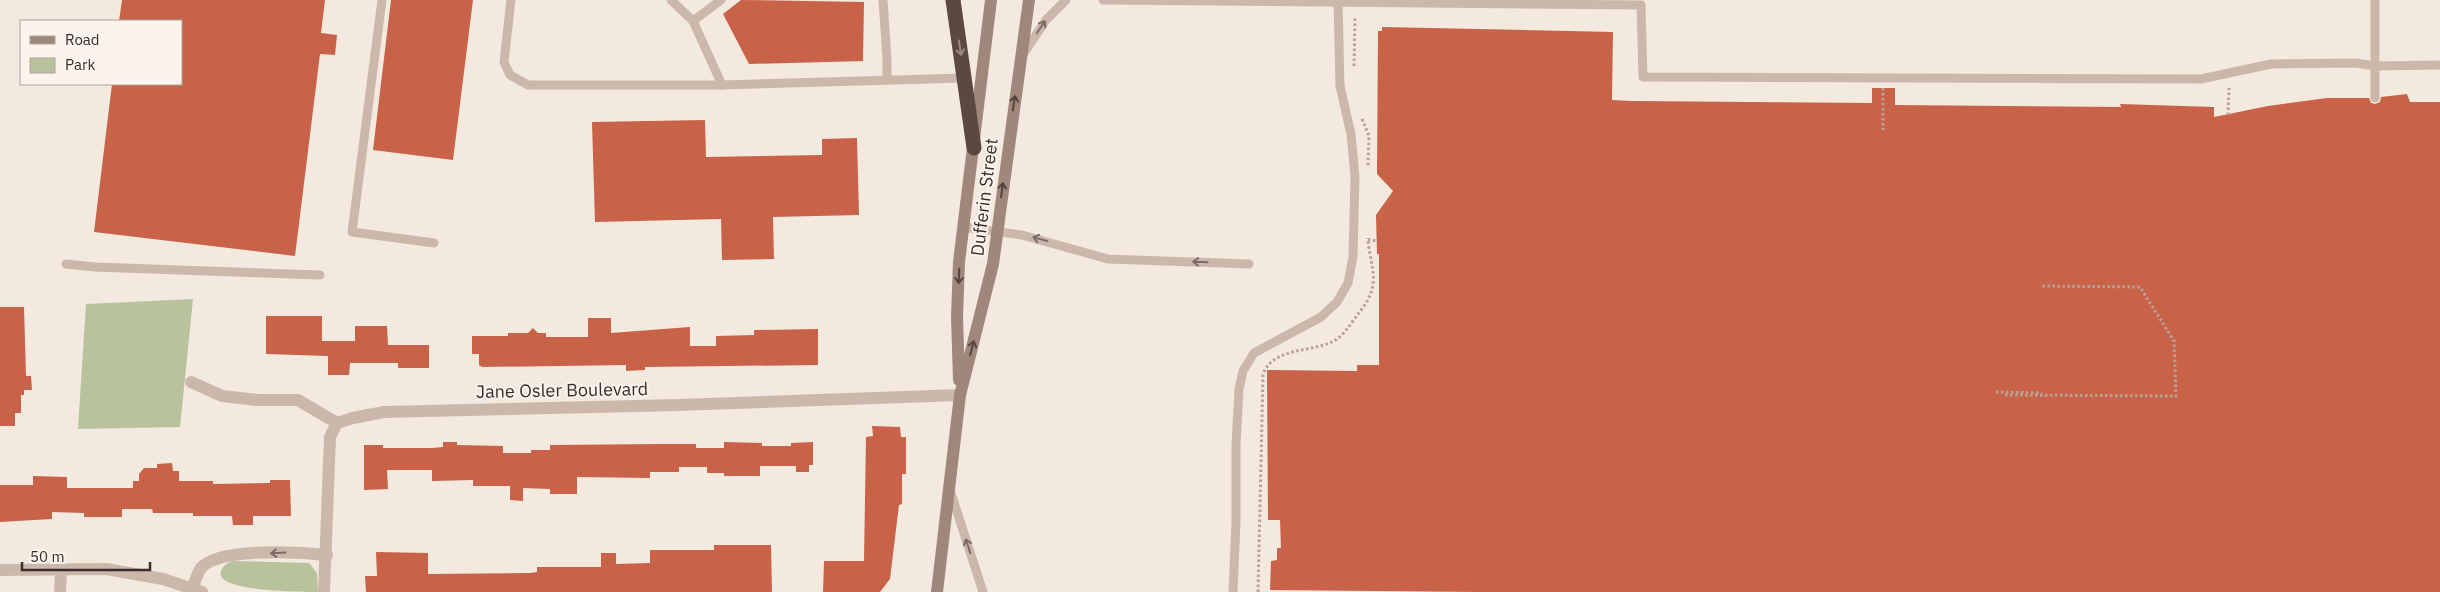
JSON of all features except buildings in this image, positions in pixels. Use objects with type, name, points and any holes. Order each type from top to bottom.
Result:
[{"type":"highway","points":[[952,0],[974,148]]},
{"type":"main road","name":"Dufferin Street","points":[[960,395],[957,317],[963,227],[991,0]]},
{"type":"main road","name":"Dufferin Street","points":[[937,592],[960,395],[993,264],[1029,0]]},
{"type":"street","points":[[191,382],[222,396],[257,400],[298,400],[337,423],[330,437],[328,461],[327,555],[324,592]]},
{"type":"street","name":"Jane Osler Boulevard","points":[[337,423],[384,412],[960,395]]},
{"type":"street","points":[[0,570],[61,571],[106,569],[162,580],[197,590],[201,568],[212,561],[230,555],[293,552],[327,555]]},
{"type":"street","points":[[60,592],[61,571]]},
{"type":"lane","points":[[382,0],[352,232],[434,243]]},
{"type":"lane","points":[[511,0],[504,62],[510,75],[528,85],[722,85],[965,78]]},
{"type":"lane","points":[[671,0],[693,21],[722,85]]},
{"type":"lane","points":[[693,21],[721,0]]},
{"type":"lane","points":[[883,0],[887,59],[886,80]]},
{"type":"lane","points":[[1021,58],[1046,20],[1066,0]]},
{"type":"lane","points":[[1103,0],[1642,5],[1642,77],[2202,78],[2271,64],[2356,63],[2375,66],[2440,64]]},
{"type":"lane","points":[[2375,0],[2375,98]]},
{"type":"lane","points":[[1233,592],[1236,522],[1236,446],[1239,389],[1243,371],[1254,353],[1262,347],[1321,318],[1337,302],[1348,283],[1353,248],[1355,177],[1351,134],[1340,86],[1338,2]]},
{"type":"lane","points":[[963,227],[1022,235],[1108,258],[1248,264]]},
{"type":"lane","points":[[66,264],[95,267],[320,275]]},
{"type":"lane","points":[[949,485],[983,592]]},
{"type":"path","points":[[1883,85],[1883,130]]},
{"type":"path","points":[[2228,88],[2228,115]]},
{"type":"path","points":[[1368,240],[1377,241]]},
{"type":"path","points":[[2005,395],[2176,396],[2174,341],[2140,288],[2042,286]]},
{"type":"path","points":[[1996,392],[2042,393]]},
{"type":"green space","points":[[193,299],[180,427],[78,429],[86,304]]},
{"type":"green space","points":[[233,561],[309,563],[317,573],[318,592],[260,589],[231,583],[222,578],[221,571],[224,566]]}]
